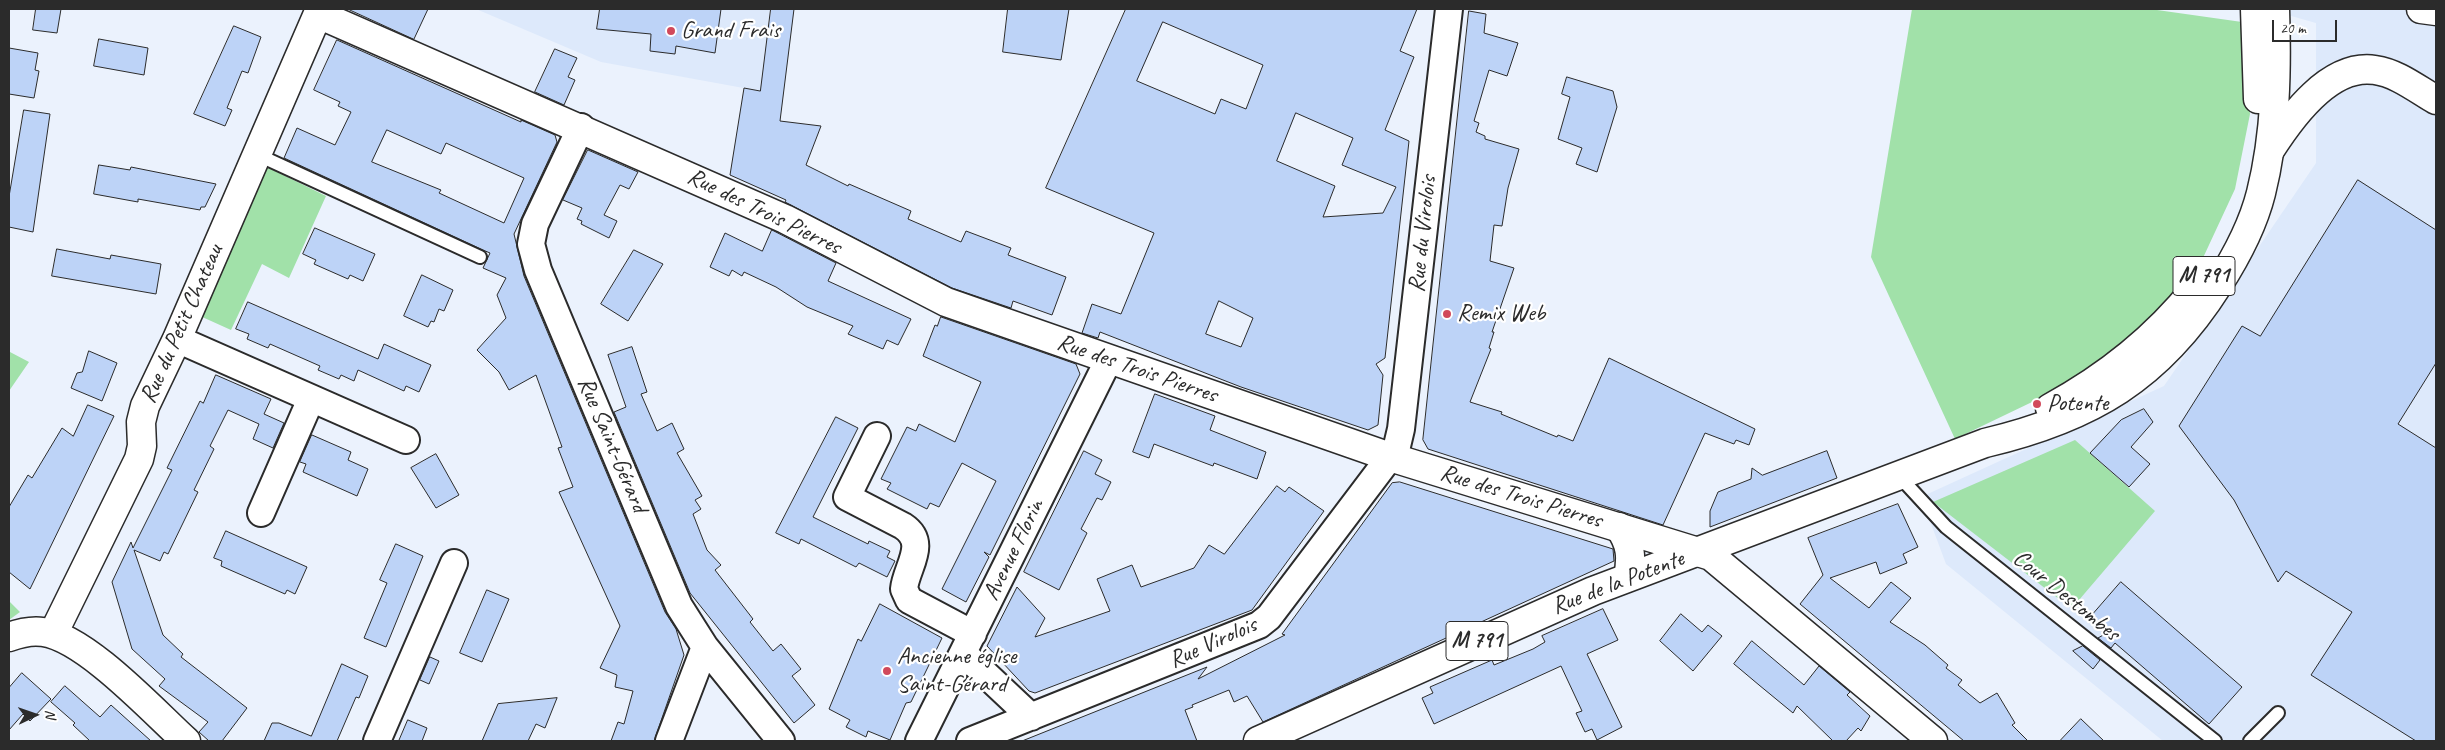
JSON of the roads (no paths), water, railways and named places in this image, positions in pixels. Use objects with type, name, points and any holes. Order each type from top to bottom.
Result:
[{"type":"street","name":"Rue du Virolois","points":[[1390,457],[1397,446],[1401,429],[1449,9]]},
{"type":"street","name":"Rue de la Potente","points":[[1985,443],[2074,395],[2113,370],[2162,328],[2213,264],[2236,216],[2253,158],[2258,103],[2255,9]]},
{"type":"street","name":"Rue de la Potente","points":[[1258,741],[1517,623],[1628,577],[1985,443],[2040,429],[2092,406],[2131,381],[2169,350],[2208,302],[2244,240],[2261,194],[2270,150],[2276,78],[2275,9]]},
{"type":"street","points":[[2421,9],[2436,11]]},
{"type":"street","name":"Rue des Trois Pierres","points":[[319,11],[785,219],[946,302],[1390,457],[1700,551],[1719,561],[1934,741]]},
{"type":"street","name":"Rue du Petit Chateau","points":[[53,634],[139,459],[142,446],[143,414],[319,11]]},
{"type":"street","name":"Rue de la Potente","points":[[2270,150],[2298,112],[2333,80],[2362,70],[2374,70],[2396,76],[2436,100]]},
{"type":"street","name":"Rue Saint-Gérard","points":[[581,127],[535,224],[532,244],[533,254],[679,606],[705,646],[781,741]]},
{"type":"street","points":[[177,339],[406,440]]},
{"type":"street","name":"Avenue Florin","points":[[919,741],[1109,359]]},
{"type":"street","points":[[261,513],[311,399]]},
{"type":"street","points":[[877,436],[847,497],[910,531],[914,538],[916,555],[905,582],[904,589],[909,600],[968,644],[1031,717]]},
{"type":"street","name":"Rue Virolois","points":[[970,741],[1259,625],[1269,617],[1390,457]]},
{"type":"street","points":[[1618,527],[1627,539],[1631,552],[1628,577]]},
{"type":"street","points":[[377,741],[454,563]]},
{"type":"street","points":[[9,637],[30,631],[53,634],[71,643],[99,663],[186,741]]},
{"type":"street","points":[[669,741],[705,646]]},
{"type":"lane","points":[[256,154],[480,257]]},
{"type":"lane","name":"Cour Destombes","points":[[1899,476],[1946,527],[2215,741]]},
{"type":"lane","points":[[2250,741],[2278,713]]},
{"type":"place","name":"Grand Frais","points":[[671,31]]},
{"type":"place","name":"Remix Web","points":[[1447,314]]},
{"type":"place","name":"Potente","points":[[2037,404]]},
{"type":"place","name":"Ancienne église Saint-Gérard","points":[[887,671]]}]
